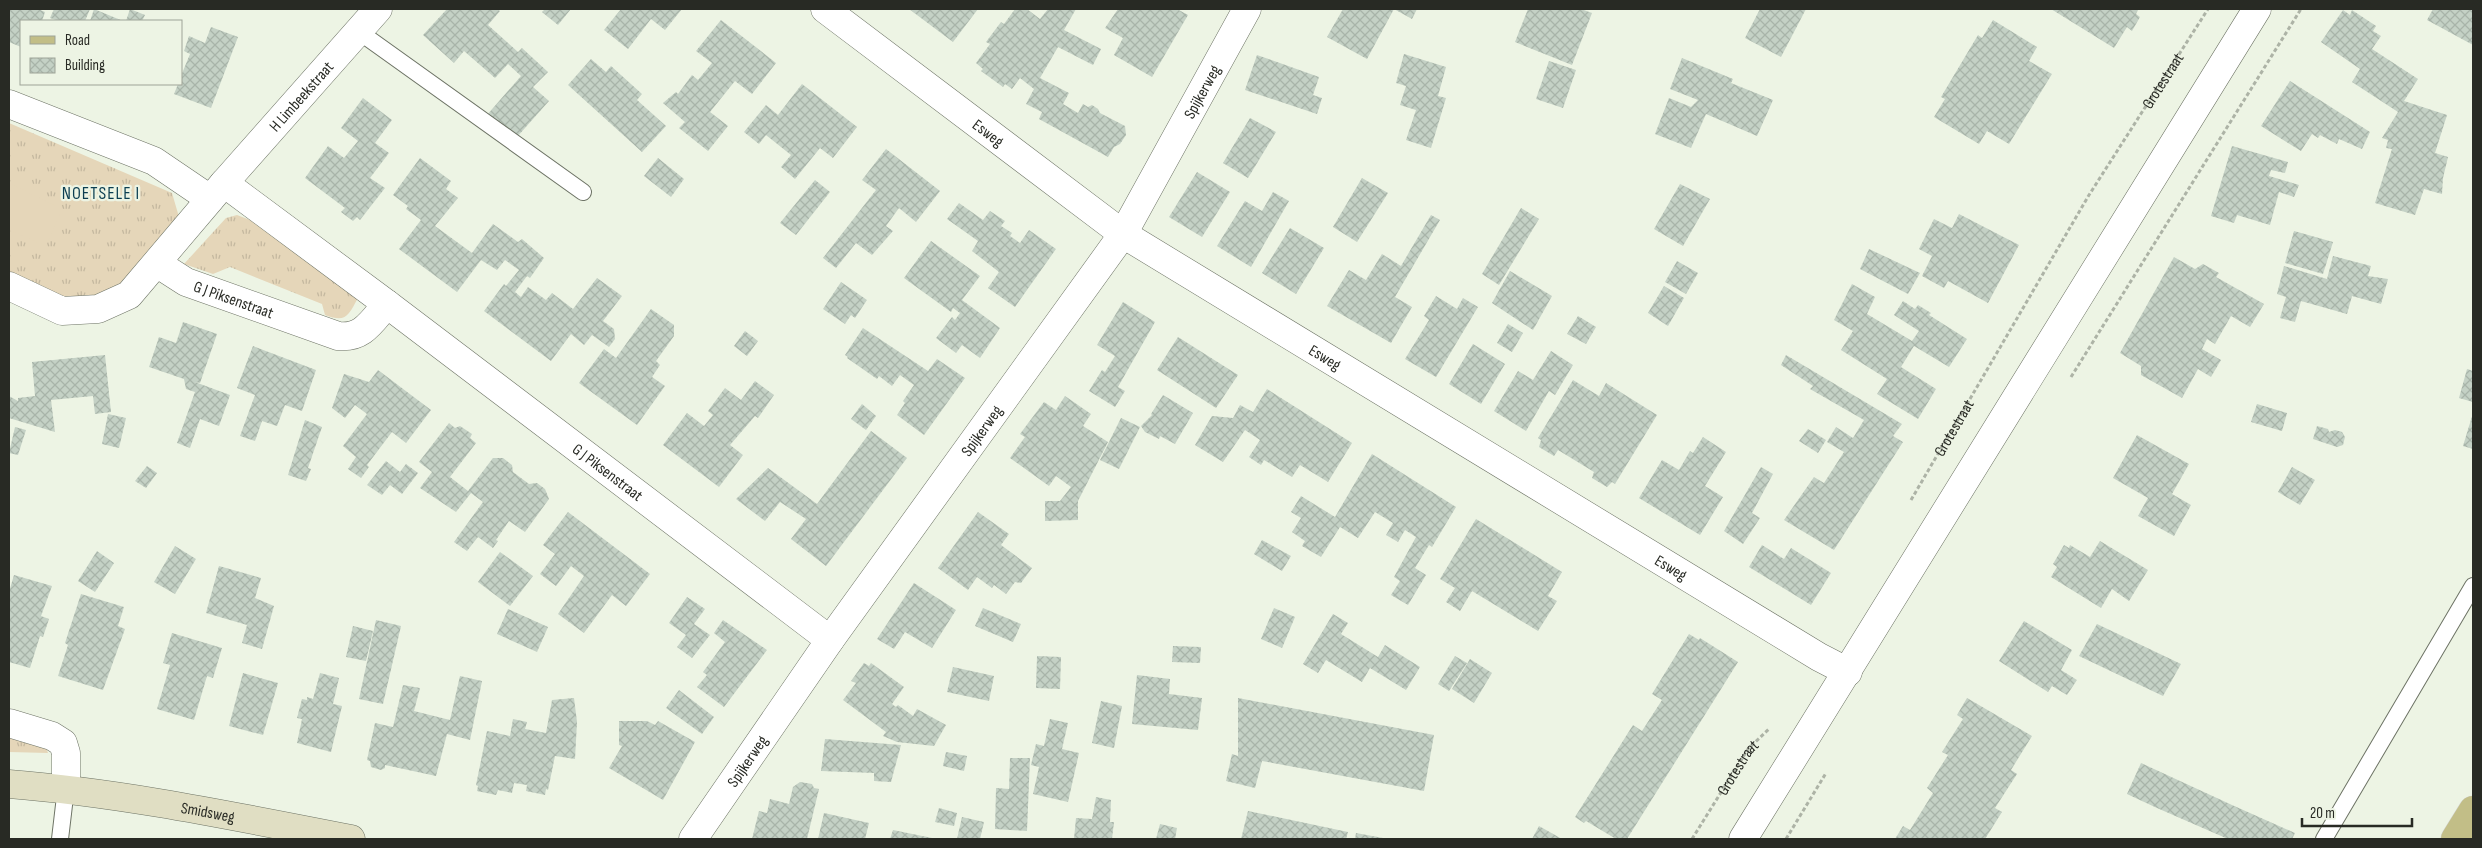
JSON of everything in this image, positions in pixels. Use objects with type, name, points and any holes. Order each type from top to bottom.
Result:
[{"type":"main road","name":"Smidsweg","points":[[9,784],[66,788],[156,802],[351,839]]},
{"type":"main road","points":[[2455,839],[2473,810]]},
{"type":"street","name":"H Limbeekstraat","points":[[217,191],[378,9]]},
{"type":"street","name":"Esweg","points":[[825,9],[1123,234],[1811,652],[1848,672]]},
{"type":"street","name":"Spijkerweg","points":[[693,839],[830,640],[1123,234],[1247,9]]},
{"type":"street","points":[[1743,839],[2257,9]]},
{"type":"street","name":"G J Piksenstraat","points":[[9,104],[154,161],[217,191],[387,304],[830,640]]},
{"type":"street","points":[[9,286],[62,311],[98,309],[129,296],[158,264],[217,191]]},
{"type":"street","name":"G J Piksenstraat","points":[[158,264],[186,282],[338,336],[350,337],[361,332],[387,304]]},
{"type":"street","points":[[9,723],[52,736],[63,743],[66,753],[66,788]]},
{"type":"lane","points":[[358,31],[583,192]]},
{"type":"lane","points":[[2324,839],[2473,586]]},
{"type":"lane","points":[[60,839],[66,788]]},
{"type":"path","name":"Grotestraat","points":[[1909,503],[2089,195],[2208,9]]},
{"type":"path","points":[[2070,380],[2301,9]]},
{"type":"path","name":"Grotestraat","points":[[1692,839],[1748,749],[1774,724]]},
{"type":"path","points":[[1786,839],[1826,772]]},
{"type":"green space","points":[[9,123],[172,193],[179,217],[119,285],[94,297],[57,299],[9,273]]},
{"type":"green space","points":[[11,184],[62,209],[46,246],[9,230],[9,189]]},
{"type":"green space","points":[[237,215],[250,220],[358,298],[349,313],[342,318],[325,315],[322,304],[230,267],[213,274],[184,264],[226,218]]},
{"type":"green space","points":[[9,734],[46,748],[48,753],[9,752]]},
{"type":"building","points":[[9,9],[38,9],[45,12],[42,20],[20,20],[20,47],[9,42]]},
{"type":"building","points":[[54,9],[90,9],[85,20],[56,20],[50,18]]},
{"type":"building","points":[[94,9],[121,20],[90,20]]},
{"type":"building","points":[[130,9],[145,15],[142,20],[126,20]]},
{"type":"building","points":[[447,9],[497,9],[500,11],[488,25],[518,52],[522,48],[548,72],[533,87],[549,101],[517,137],[487,115],[521,76],[508,64],[495,78],[464,51],[454,63],[423,35]]},
{"type":"building","points":[[545,9],[571,9],[558,25],[542,12]]},
{"type":"building","points":[[621,9],[682,9],[665,30],[651,19],[628,49],[604,30]]},
{"type":"building","points":[[909,9],[978,9],[953,42]]},
{"type":"building","points":[[1015,9],[1027,9],[1040,19],[1048,9],[1076,9],[1064,30],[1101,49],[1093,65],[1058,47],[1040,78],[1069,93],[1063,104],[1078,113],[1083,104],[1088,107],[1092,105],[1100,113],[1125,126],[1126,135],[1120,144],[1114,147],[1108,157],[1039,119],[1042,112],[1026,104],[1034,89],[1020,78],[1012,89],[1005,84],[1003,87],[981,71],[983,69],[976,63],[990,44],[986,42],[1001,22],[1004,24]]},
{"type":"building","points":[[1118,9],[1177,9],[1188,15],[1152,77],[1114,55],[1123,38],[1105,28]]},
{"type":"building","points":[[1343,9],[1394,9],[1367,59],[1327,37]]},
{"type":"building","points":[[1394,9],[1417,9],[1412,19]]},
{"type":"building","points":[[1528,9],[1581,9],[1592,13],[1572,65],[1515,42]]},
{"type":"building","points":[[1760,9],[1806,9],[1781,57],[1745,38]]},
{"type":"building","points":[[2051,9],[2136,9],[2138,10],[2136,14],[2140,17],[2132,31],[2127,27],[2114,48]]},
{"type":"building","points":[[2433,9],[2473,9],[2473,45],[2427,20]]},
{"type":"building","points":[[2343,10],[2350,15],[2352,10],[2376,26],[2373,31],[2381,36],[2372,49],[2418,79],[2404,101],[2447,115],[2435,153],[2448,157],[2443,178],[2442,194],[2424,189],[2415,215],[2375,203],[2392,149],[2386,148],[2388,140],[2382,138],[2398,112],[2352,82],[2360,69],[2321,42]]},
{"type":"building","points":[[721,20],[776,63],[752,94],[735,81],[710,112],[728,126],[708,151],[679,128],[685,122],[663,103],[676,92],[678,94],[692,75],[698,80],[712,63],[696,51]]},
{"type":"building","points":[[1993,20],[2037,47],[2029,61],[2052,74],[2009,144],[1987,131],[1979,144],[1934,117],[1945,99],[1941,97],[1978,35],[1982,38]]},
{"type":"building","points":[[211,27],[238,37],[211,108],[174,94],[178,85],[182,85],[182,74],[190,54],[184,51],[189,36],[205,43]]},
{"type":"building","points":[[1404,54],[1446,67],[1438,96],[1446,98],[1431,148],[1406,140],[1416,110],[1400,105],[1406,86],[1396,83]]},
{"type":"building","points":[[1257,55],[1319,77],[1313,95],[1322,98],[1317,114],[1245,90]]},
{"type":"building","points":[[1682,58],[1733,79],[1731,83],[1773,100],[1757,136],[1706,114],[1691,148],[1655,134],[1669,98],[1691,107],[1698,100],[1670,89]]},
{"type":"building","points":[[591,59],[606,72],[611,66],[642,94],[637,100],[666,126],[642,152],[568,85]]},
{"type":"building","points":[[1549,61],[1576,70],[1563,108],[1536,99]]},
{"type":"building","points":[[2290,81],[2370,132],[2362,149],[2339,139],[2337,144],[2320,135],[2318,138],[2312,134],[2301,151],[2261,126]]},
{"type":"building","points":[[802,84],[857,127],[833,158],[820,148],[795,179],[781,167],[791,155],[766,135],[759,144],[744,132],[766,105],[778,115]]},
{"type":"building","points":[[363,98],[392,120],[375,143],[389,153],[370,178],[385,188],[360,220],[357,217],[353,221],[341,212],[345,208],[305,178],[328,146],[344,158],[358,141],[341,128]]},
{"type":"building","points":[[1250,118],[1276,132],[1248,178],[1223,163]]},
{"type":"building","points":[[2232,146],[2288,162],[2285,173],[2271,170],[2269,176],[2299,185],[2294,197],[2279,192],[2270,225],[2237,215],[2234,223],[2211,216]]},
{"type":"building","points":[[886,149],[940,191],[916,222],[899,208],[886,226],[893,231],[872,255],[856,243],[836,268],[823,258],[876,190],[862,180]]},
{"type":"building","points":[[420,158],[451,181],[446,189],[458,198],[435,226],[472,253],[493,224],[518,242],[522,239],[544,258],[530,278],[527,276],[515,292],[521,297],[528,287],[546,300],[552,293],[573,309],[597,278],[622,296],[603,321],[614,329],[615,339],[609,347],[592,335],[584,345],[571,334],[551,361],[484,311],[504,284],[506,286],[519,270],[505,260],[497,270],[481,260],[457,292],[399,249],[421,220],[406,209],[408,206],[393,195]]},
{"type":"building","points":[[658,158],[684,179],[671,197],[644,176]]},
{"type":"building","points":[[1197,172],[1230,192],[1202,237],[1169,217]]},
{"type":"building","points":[[1362,178],[1388,193],[1357,242],[1333,227]]},
{"type":"building","points":[[815,180],[830,192],[796,235],[780,223]]},
{"type":"building","points":[[1680,184],[1710,199],[1683,246],[1654,229]]},
{"type":"building","points":[[1273,192],[1289,201],[1251,267],[1217,246],[1245,201],[1262,211]]},
{"type":"building","points":[[959,203],[983,220],[990,211],[1005,221],[1001,226],[1012,233],[1010,236],[1020,243],[1029,230],[1056,249],[1015,307],[988,288],[999,272],[972,251],[978,241],[947,219]]},
{"type":"building","points":[[1521,208],[1539,219],[1499,285],[1482,274]]},
{"type":"building","points":[[1959,214],[2019,245],[1988,303],[1948,281],[1944,288],[1922,276],[1932,256],[1919,249],[1934,219],[1952,228]]},
{"type":"building","points":[[1431,215],[1440,220],[1395,297],[1412,307],[1391,343],[1327,306],[1349,270],[1366,280],[1382,254],[1401,266]]},
{"type":"building","points":[[1290,228],[1324,248],[1296,294],[1262,273]]},
{"type":"building","points":[[2294,231],[2333,242],[2323,274],[2285,263]]},
{"type":"building","points":[[931,241],[980,276],[962,300],[1000,328],[980,358],[962,345],[956,353],[936,338],[952,317],[955,320],[960,313],[953,308],[951,312],[904,278]]},
{"type":"building","points":[[1869,249],[1920,273],[1908,294],[1860,269]]},
{"type":"building","points":[[2333,256],[2371,266],[2368,276],[2388,279],[2381,304],[2352,296],[2347,314],[2301,301],[2295,322],[2280,318],[2286,297],[2277,294],[2284,266],[2327,279]]},
{"type":"building","points":[[2174,257],[2195,269],[2203,264],[2219,273],[2216,277],[2264,304],[2250,327],[2231,316],[2215,344],[2207,339],[2202,349],[2221,360],[2211,377],[2198,369],[2182,398],[2141,375],[2141,366],[2120,353]]},
{"type":"building","points":[[1677,261],[1698,273],[1686,294],[1665,282]]},
{"type":"building","points":[[1510,271],[1552,296],[1533,330],[1492,303]]},
{"type":"building","points":[[841,282],[867,300],[855,318],[851,315],[845,324],[823,309]]},
{"type":"building","points":[[1852,284],[1875,297],[1867,314],[1912,341],[1919,331],[1894,315],[1903,301],[1915,309],[1918,305],[1931,313],[1929,315],[1967,339],[1949,367],[1914,346],[1901,367],[1936,389],[1918,419],[1877,394],[1887,379],[1841,350],[1853,331],[1834,320]]},
{"type":"building","points":[[1664,286],[1684,298],[1668,326],[1648,313]]},
{"type":"building","points":[[1436,296],[1457,309],[1463,298],[1478,307],[1436,377],[1405,359],[1429,320],[1424,316]]},
{"type":"building","points":[[1123,302],[1155,322],[1118,387],[1125,391],[1115,407],[1089,391],[1102,370],[1105,372],[1115,356],[1097,345]]},
{"type":"building","points":[[651,309],[674,325],[674,336],[656,361],[660,365],[652,377],[665,386],[637,425],[579,383],[604,349],[616,358]]},
{"type":"building","points":[[1578,316],[1596,327],[1586,344],[1567,334]]},
{"type":"building","points":[[183,322],[217,334],[200,383],[195,382],[230,395],[219,426],[200,419],[190,448],[177,443],[195,392],[186,389],[184,379],[149,367],[159,337],[176,343]]},
{"type":"building","points":[[1508,324],[1523,333],[1512,352],[1497,343]]},
{"type":"building","points":[[863,328],[928,371],[937,359],[965,378],[924,435],[897,415],[905,403],[903,401],[914,385],[900,375],[892,386],[879,376],[877,379],[845,355]]},
{"type":"building","points":[[745,331],[758,341],[747,356],[734,346]]},
{"type":"building","points":[[1178,337],[1238,375],[1216,408],[1157,370]]},
{"type":"building","points":[[1473,344],[1505,364],[1481,404],[1449,384]]},
{"type":"building","points":[[253,346],[316,370],[302,411],[285,405],[277,426],[262,421],[255,441],[240,436],[255,395],[237,388]]},
{"type":"building","points":[[1551,351],[1573,365],[1555,395],[1549,391],[1526,431],[1494,411],[1518,371],[1533,380]]},
{"type":"building","points":[[105,355],[111,412],[95,414],[93,396],[51,400],[55,432],[9,418],[9,396],[18,401],[18,398],[35,396],[32,362]]},
{"type":"building","points":[[1786,355],[1902,424],[1893,436],[1903,442],[1834,550],[1784,520],[1814,477],[1824,483],[1844,452],[1827,442],[1836,427],[1853,438],[1864,420],[1810,389],[1813,386],[1781,365]]},
{"type":"building","points":[[2467,369],[2473,371],[2473,402],[2459,398]]},
{"type":"building","points":[[378,370],[431,410],[406,443],[392,432],[367,465],[369,467],[361,478],[348,469],[356,457],[343,446],[367,414],[355,405],[345,418],[332,408],[344,374],[369,382]]},
{"type":"building","points":[[1573,380],[1599,396],[1606,383],[1657,415],[1615,484],[1612,482],[1607,487],[1592,478],[1594,472],[1558,450],[1554,456],[1539,447],[1541,440],[1538,438]]},
{"type":"building","points":[[755,381],[774,395],[758,418],[755,416],[730,445],[743,455],[719,487],[663,445],[687,413],[704,426],[713,415],[708,411],[725,388],[741,400]]},
{"type":"building","points":[[1267,389],[1352,443],[1328,482],[1300,465],[1292,477],[1264,460],[1261,465],[1249,457],[1260,440],[1245,430],[1223,462],[1195,445],[1212,416],[1233,418],[1240,405],[1253,412]]},
{"type":"building","points":[[1163,395],[1193,413],[1175,444],[1160,436],[1159,439],[1145,432],[1141,426],[1152,415]]},
{"type":"building","points":[[1065,396],[1091,414],[1083,426],[1108,442],[1078,501],[1078,520],[1045,521],[1045,501],[1060,501],[1071,487],[1056,476],[1049,486],[1010,458],[1025,437],[1020,434],[1044,402],[1056,410]]},
{"type":"building","points":[[862,404],[876,416],[866,430],[851,419]]},
{"type":"building","points":[[2257,404],[2287,413],[2282,431],[2251,422]]},
{"type":"building","points":[[2473,413],[2473,449],[2463,446]]},
{"type":"building","points":[[108,414],[126,418],[119,448],[102,444]]},
{"type":"building","points":[[1121,418],[1140,427],[1119,469],[1100,460]]},
{"type":"building","points":[[305,420],[322,427],[308,468],[311,469],[306,481],[288,475]]},
{"type":"building","points":[[449,423],[455,428],[460,426],[472,434],[470,438],[476,443],[450,477],[468,491],[493,458],[503,458],[512,465],[513,472],[529,484],[537,483],[545,489],[549,499],[525,532],[509,521],[493,548],[478,537],[467,551],[454,542],[483,502],[471,493],[456,512],[420,488],[432,472],[419,462]]},
{"type":"building","points":[[2317,426],[2328,429],[2329,432],[2335,430],[2342,432],[2345,437],[2343,445],[2337,447],[2313,439]]},
{"type":"building","points":[[15,427],[26,430],[18,455],[9,453]]},
{"type":"building","points":[[1808,429],[1826,440],[1818,453],[1799,441]]},
{"type":"building","points":[[871,431],[907,458],[826,566],[791,539],[806,519],[780,502],[765,521],[736,499],[768,468],[817,504]]},
{"type":"building","points":[[2137,435],[2189,464],[2172,494],[2191,505],[2174,536],[2138,516],[2148,498],[2113,478]]},
{"type":"building","points":[[1703,437],[1726,452],[1705,486],[1723,497],[1700,535],[1639,498],[1662,460],[1679,470],[1690,451],[1693,453]]},
{"type":"building","points":[[1372,454],[1456,507],[1432,547],[1429,545],[1415,568],[1426,575],[1408,605],[1391,595],[1400,581],[1394,577],[1416,537],[1405,530],[1398,542],[1386,535],[1393,523],[1375,512],[1358,538],[1340,527],[1321,557],[1302,546],[1305,541],[1292,532],[1301,518],[1291,512],[1301,496],[1335,517]]},
{"type":"building","points":[[386,461],[400,472],[406,464],[418,473],[402,494],[390,485],[382,495],[367,485]]},
{"type":"building","points":[[147,466],[157,473],[146,488],[135,481]]},
{"type":"building","points":[[1761,467],[1773,474],[1752,513],[1760,518],[1743,544],[1724,531]]},
{"type":"building","points":[[2292,467],[2315,480],[2300,505],[2278,492]]},
{"type":"building","points":[[568,512],[650,574],[626,606],[612,595],[584,633],[558,614],[584,576],[571,566],[556,586],[540,574],[555,554],[543,545]]},
{"type":"building","points":[[978,512],[1009,534],[1001,545],[1032,568],[1021,583],[1015,582],[1006,594],[994,585],[992,588],[977,577],[968,590],[938,568]]},
{"type":"building","points":[[1476,519],[1562,572],[1548,596],[1557,601],[1538,631],[1472,591],[1460,611],[1446,602],[1455,588],[1440,579]]},
{"type":"building","points":[[1262,540],[1291,556],[1282,571],[1254,554]]},
{"type":"building","points":[[2100,541],[2148,570],[2129,601],[2112,589],[2101,608],[2051,577],[2057,567],[2053,564],[2064,545],[2069,548],[2070,545],[2090,557]]},
{"type":"building","points":[[1762,545],[1784,559],[1791,548],[1831,573],[1811,605],[1749,567]]},
{"type":"building","points":[[175,546],[196,559],[175,594],[154,582]]},
{"type":"building","points":[[97,551],[114,563],[95,592],[78,581]]},
{"type":"building","points":[[500,552],[533,576],[510,606],[478,582]]},
{"type":"building","points":[[219,566],[261,578],[255,598],[274,606],[262,649],[242,643],[247,625],[206,613]]},
{"type":"building","points":[[14,575],[52,586],[41,616],[49,619],[43,637],[40,636],[30,668],[9,662],[9,592]]},
{"type":"building","points":[[914,583],[956,610],[932,648],[905,632],[894,649],[877,639]]},
{"type":"building","points":[[81,594],[124,607],[118,626],[125,629],[103,690],[58,676],[68,645],[65,643]]},
{"type":"building","points":[[687,597],[705,609],[694,624],[710,635],[692,658],[677,647],[686,635],[669,623]]},
{"type":"building","points":[[983,608],[1021,624],[1013,642],[975,626]]},
{"type":"building","points":[[1274,608],[1295,617],[1282,648],[1261,639]]},
{"type":"building","points":[[508,609],[548,627],[537,652],[497,634]]},
{"type":"building","points":[[1333,614],[1348,623],[1341,634],[1378,657],[1385,645],[1420,667],[1406,690],[1370,668],[1362,682],[1326,660],[1318,673],[1303,664]]},
{"type":"building","points":[[376,620],[401,626],[383,704],[359,699]]},
{"type":"building","points":[[723,620],[767,650],[724,707],[697,687],[707,675],[703,672],[725,642],[714,633]]},
{"type":"building","points":[[2024,621],[2072,650],[2061,670],[2077,680],[2067,695],[2052,686],[2048,692],[1999,661]]},
{"type":"building","points":[[2097,624],[2181,664],[2163,696],[2079,656]]},
{"type":"building","points":[[353,626],[373,631],[366,661],[346,657]]},
{"type":"building","points":[[172,633],[222,648],[213,678],[207,676],[194,720],[157,709],[170,665],[163,663]]},
{"type":"building","points":[[1689,634],[1699,640],[1700,638],[1738,662],[1627,839],[1616,839],[1586,821],[1584,823],[1575,817],[1633,725],[1642,731],[1662,700],[1652,694]]},
{"type":"building","points":[[1173,646],[1201,647],[1200,663],[1172,662]]},
{"type":"building","points":[[1037,656],[1061,657],[1060,689],[1036,688]]},
{"type":"building","points":[[1455,656],[1467,663],[1449,691],[1438,684]]},
{"type":"building","points":[[1470,659],[1492,673],[1474,703],[1452,689]]},
{"type":"building","points":[[864,663],[869,666],[871,663],[904,687],[892,704],[896,707],[898,705],[913,716],[917,709],[946,725],[934,746],[897,742],[883,736],[886,732],[843,700],[856,683],[851,681]]},
{"type":"building","points":[[953,667],[994,676],[989,701],[947,692]]},
{"type":"building","points":[[243,673],[278,683],[263,735],[229,726]]},
{"type":"building","points":[[320,673],[339,678],[333,704],[342,706],[331,752],[297,743],[302,719],[297,718],[302,699],[307,700],[307,697],[313,699]]},
{"type":"building","points":[[1137,675],[1170,679],[1169,694],[1202,698],[1198,730],[1132,724]]},
{"type":"building","points":[[460,676],[482,681],[470,740],[447,734],[436,776],[385,765],[385,768],[381,770],[371,767],[370,761],[367,760],[375,723],[393,727],[403,685],[420,688],[414,711],[450,720]]},
{"type":"building","points":[[679,690],[714,717],[702,734],[666,708]]},
{"type":"building","points":[[574,698],[577,722],[575,759],[555,756],[548,790],[546,789],[545,795],[526,791],[527,785],[514,783],[512,793],[498,790],[496,795],[477,791],[478,786],[476,785],[487,731],[510,736],[513,719],[527,722],[525,729],[546,733],[552,700]]},
{"type":"building","points":[[1238,698],[1434,735],[1424,791],[1262,761],[1255,788],[1226,781],[1232,754],[1238,756]]},
{"type":"building","points":[[1967,698],[2032,736],[2011,770],[2017,774],[1995,808],[2002,812],[1985,839],[1895,839],[1903,826],[1910,830],[1933,793],[1927,788],[1948,755],[1942,752],[1963,719],[1957,715]]},
{"type":"building","points":[[1101,701],[1122,706],[1114,748],[1092,743]]},
{"type":"building","points":[[1050,719],[1068,723],[1062,749],[1079,753],[1068,802],[1033,794],[1039,767],[1031,765],[1036,744],[1044,746]]},
{"type":"building","points":[[619,721],[647,721],[655,725],[658,721],[695,742],[663,800],[609,768],[622,746],[619,745]]},
{"type":"building","points":[[825,739],[901,745],[891,782],[874,781],[874,773],[821,771]]},
{"type":"building","points":[[946,752],[967,756],[964,771],[943,766]]},
{"type":"building","points":[[1010,758],[1030,758],[1027,831],[995,829],[996,788],[1009,789]]},
{"type":"building","points":[[2141,763],[2295,833],[2292,839],[2228,839],[2157,808],[2127,794]]},
{"type":"building","points":[[800,782],[812,784],[814,788],[819,789],[807,839],[752,839],[759,811],[767,813],[770,799],[789,804],[793,787]]},
{"type":"building","points":[[1096,797],[1111,800],[1110,822],[1114,822],[1112,839],[1074,839],[1076,818],[1092,819]]},
{"type":"building","points":[[939,808],[957,813],[954,826],[935,822]]},
{"type":"building","points":[[1248,811],[1348,832],[1346,839],[1241,839]]},
{"type":"building","points":[[824,813],[869,823],[865,839],[818,839]]},
{"type":"building","points":[[962,817],[984,822],[980,839],[957,839]]},
{"type":"building","points":[[1160,824],[1177,828],[1175,839],[1156,839]]},
{"type":"building","points":[[1539,826],[1562,839],[1532,839]]},
{"type":"building","points":[[893,830],[932,838],[932,839],[890,839]]},
{"type":"building","points":[[1356,833],[1383,838],[1355,839]]},
{"type":"district","name":"NOETSELE I","points":[[101,193]]}]
